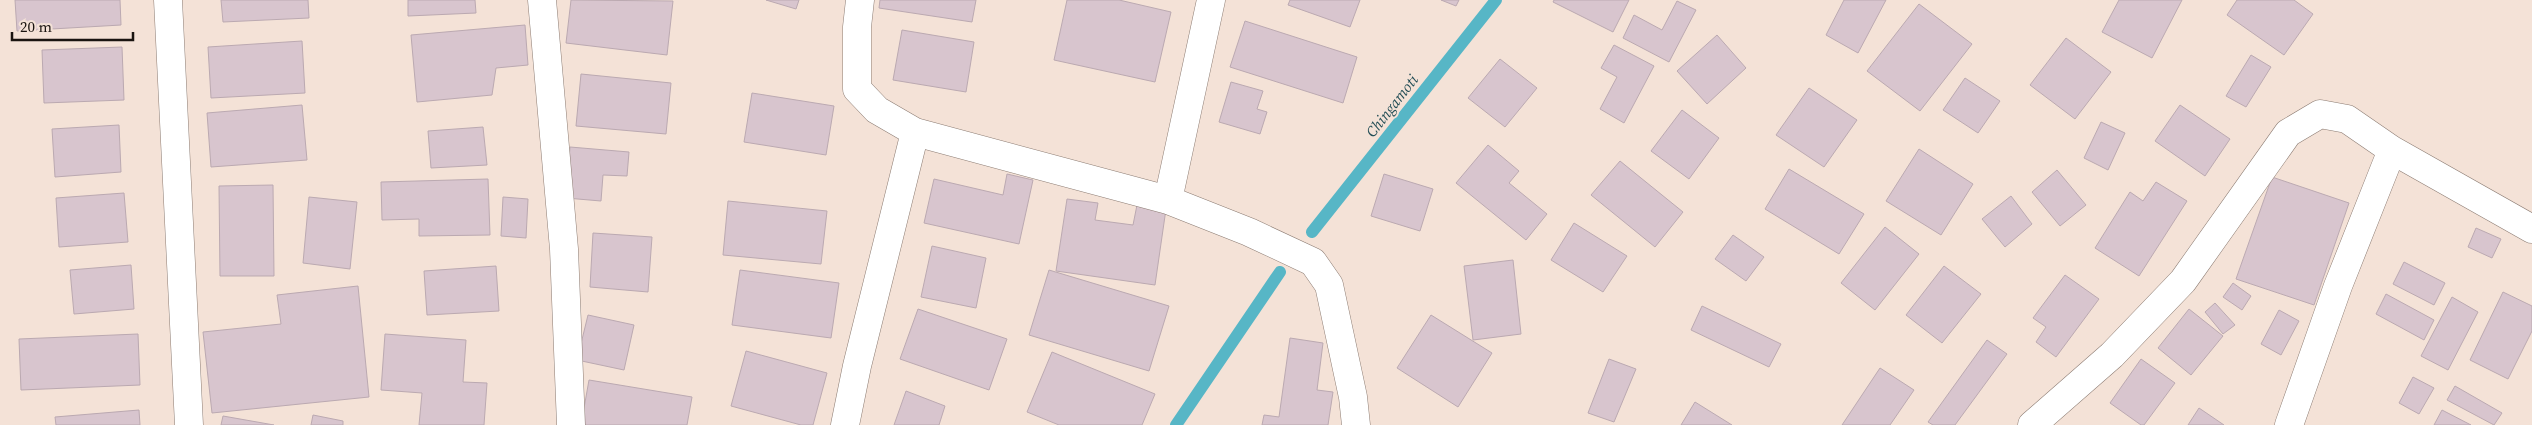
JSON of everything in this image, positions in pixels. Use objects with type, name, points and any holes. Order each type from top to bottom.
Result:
[{"type":"street","points":[[168,0],[189,425]]},
{"type":"street","points":[[542,0],[564,249],[571,425]]},
{"type":"street","points":[[860,0],[857,27],[857,89],[877,110],[915,132],[1168,200],[1249,232],[1313,262],[1329,285],[1353,397],[1356,425]]},
{"type":"street","points":[[1168,200],[1211,0]]},
{"type":"street","points":[[2032,425],[2112,355],[2183,281],[2288,133],[2320,114],[2347,119],[2392,150],[2532,229]]},
{"type":"street","points":[[845,425],[857,366],[915,132]]},
{"type":"street","points":[[2289,425],[2338,286],[2392,150]]},
{"type":"building","points":[[15,0],[120,0],[121,25],[17,31]]},
{"type":"building","points":[[221,0],[308,0],[309,18],[223,22]]},
{"type":"building","points":[[408,0],[475,0],[476,13],[408,16]]},
{"type":"building","points":[[571,0],[673,1],[667,55],[566,43]]},
{"type":"building","points":[[766,0],[799,0],[796,9]]},
{"type":"building","points":[[880,0],[976,0],[972,22],[879,8]]},
{"type":"building","points":[[1067,0],[1119,0],[1171,12],[1155,82],[1054,60]]},
{"type":"building","points":[[1290,0],[1360,0],[1350,27],[1288,5]]},
{"type":"building","points":[[1441,0],[1459,0],[1456,6]]},
{"type":"building","points":[[1554,0],[1629,0],[1613,32],[1553,2]]},
{"type":"building","points":[[1844,0],[1886,0],[1858,53],[1826,35]]},
{"type":"building","points":[[2119,0],[2182,0],[2152,58],[2102,32]]},
{"type":"building","points":[[2237,0],[2294,0],[2313,14],[2284,55],[2227,15]]},
{"type":"building","points":[[1677,1],[1696,10],[1669,62],[1623,38],[1634,15],[1662,30]]},
{"type":"building","points":[[1919,4],[1972,44],[1920,111],[1867,71]]},
{"type":"building","points":[[1245,21],[1357,57],[1343,103],[1230,67]]},
{"type":"building","points":[[525,25],[528,65],[496,68],[492,95],[417,102],[411,35]]},
{"type":"building","points":[[902,30],[974,42],[966,92],[893,80]]},
{"type":"building","points":[[1717,35],[1746,68],[1707,104],[1677,71]]},
{"type":"building","points":[[2066,38],[2111,72],[2075,119],[2030,85]]},
{"type":"building","points":[[302,41],[305,93],[211,98],[208,47]]},
{"type":"building","points":[[1614,45],[1654,66],[1624,123],[1600,109],[1617,77],[1601,68]]},
{"type":"building","points":[[122,47],[124,100],[44,103],[42,50]]},
{"type":"building","points":[[2251,55],[2271,67],[2246,107],[2226,96]]},
{"type":"building","points":[[1500,59],[1537,88],[1505,127],[1468,98]]},
{"type":"building","points":[[581,74],[671,83],[666,134],[576,126]]},
{"type":"building","points":[[1965,78],[2000,101],[1978,133],[1943,110]]},
{"type":"building","points":[[1231,82],[1263,91],[1257,109],[1267,112],[1260,134],[1219,122]]},
{"type":"building","points":[[1809,88],[1857,120],[1824,167],[1776,135]]},
{"type":"building","points":[[752,93],[834,106],[826,155],[744,142]]},
{"type":"building","points":[[302,105],[307,160],[211,167],[207,113]]},
{"type":"building","points":[[2180,105],[2230,139],[2205,176],[2155,141]]},
{"type":"building","points":[[1682,110],[1719,138],[1689,179],[1651,151]]},
{"type":"building","points":[[2101,122],[2125,133],[2108,170],[2084,158]]},
{"type":"building","points":[[119,125],[121,172],[55,177],[52,129]]},
{"type":"building","points":[[483,127],[487,165],[431,168],[428,131]]},
{"type":"building","points":[[1488,145],[1519,171],[1509,183],[1547,214],[1526,240],[1456,183]]},
{"type":"building","points":[[570,147],[629,152],[627,176],[603,175],[601,201],[566,198]]},
{"type":"building","points":[[1919,149],[1973,184],[1941,235],[1886,201]]},
{"type":"building","points":[[1620,161],[1683,212],[1655,247],[1591,195]]},
{"type":"building","points":[[1789,169],[1864,214],[1839,254],[1765,209]]},
{"type":"building","points":[[2057,170],[2086,205],[2060,226],[2032,192]]},
{"type":"building","points":[[1007,174],[1033,180],[1019,244],[924,223],[934,179],[1003,195]]},
{"type":"building","points":[[1384,174],[1433,189],[1420,231],[1371,216]]},
{"type":"building","points":[[2272,177],[2349,203],[2314,305],[2236,279]]},
{"type":"building","points":[[488,179],[490,235],[419,236],[419,219],[382,220],[381,182]]},
{"type":"building","points":[[2156,182],[2187,201],[2139,276],[2095,248],[2130,192],[2143,201]]},
{"type":"building","points":[[273,185],[274,276],[220,276],[219,186]]},
{"type":"building","points":[[124,193],[128,242],[59,247],[56,198]]},
{"type":"building","points":[[2011,196],[2032,224],[2005,247],[1982,219]]},
{"type":"building","points":[[309,197],[357,202],[350,269],[303,263]]},
{"type":"building","points":[[503,197],[528,199],[526,238],[501,236]]},
{"type":"building","points":[[1067,199],[1098,203],[1095,220],[1133,225],[1137,205],[1166,209],[1155,285],[1056,271]]},
{"type":"building","points":[[728,201],[827,211],[821,264],[723,255]]},
{"type":"building","points":[[1574,223],[1627,256],[1603,292],[1551,260]]},
{"type":"building","points":[[1885,227],[1919,254],[1875,310],[1841,283]]},
{"type":"building","points":[[2476,228],[2501,239],[2492,258],[2468,247]]},
{"type":"building","points":[[593,233],[652,237],[648,292],[590,287]]},
{"type":"building","points":[[1733,235],[1764,257],[1746,281],[1715,259]]},
{"type":"building","points":[[932,246],[986,258],[976,308],[921,297]]},
{"type":"building","points":[[1513,260],[1521,334],[1473,340],[1464,266]]},
{"type":"building","points":[[2404,262],[2445,283],[2434,305],[2393,284]]},
{"type":"building","points":[[131,265],[134,309],[74,314],[70,270]]},
{"type":"building","points":[[496,266],[499,311],[427,315],[424,271]]},
{"type":"building","points":[[1944,266],[1981,294],[1942,343],[1906,315]]},
{"type":"building","points":[[740,270],[839,283],[831,338],[732,325]]},
{"type":"building","points":[[1049,270],[1169,306],[1149,371],[1029,335]]},
{"type":"building","points":[[2065,275],[2099,299],[2056,357],[2036,342],[2046,327],[2033,318]]},
{"type":"building","points":[[2233,283],[2251,296],[2242,310],[2223,297]]},
{"type":"building","points":[[358,286],[369,397],[212,413],[203,332],[281,324],[277,295]]},
{"type":"building","points":[[2503,292],[2532,306],[2532,331],[2508,379],[2470,360]]},
{"type":"building","points":[[2386,294],[2434,320],[2424,340],[2376,314]]},
{"type":"building","points":[[2452,297],[2478,312],[2448,370],[2421,356]]},
{"type":"building","points":[[2215,303],[2235,325],[2223,334],[2205,312]]},
{"type":"building","points":[[1702,306],[1781,344],[1769,367],[1691,330]]},
{"type":"building","points":[[918,309],[1007,339],[989,390],[900,359]]},
{"type":"building","points":[[2189,309],[2223,336],[2191,375],[2158,348]]},
{"type":"building","points":[[2279,310],[2299,321],[2281,355],[2261,344]]},
{"type":"building","points":[[588,315],[634,325],[624,370],[577,360]]},
{"type":"building","points":[[1431,315],[1492,353],[1458,407],[1397,368]]},
{"type":"building","points":[[138,334],[140,385],[21,390],[19,339]]},
{"type":"building","points":[[385,334],[466,340],[463,382],[487,383],[484,425],[419,425],[422,393],[381,390]]},
{"type":"building","points":[[1290,338],[1323,343],[1317,390],[1333,392],[1328,425],[1262,425],[1264,415],[1279,417]]},
{"type":"building","points":[[1987,340],[2007,354],[1955,425],[1933,425],[1928,422]]},
{"type":"building","points":[[746,351],[827,373],[813,425],[801,425],[731,406]]},
{"type":"building","points":[[1052,352],[1155,394],[1142,425],[1059,425],[1027,412]]},
{"type":"building","points":[[1609,359],[1636,369],[1614,422],[1588,413]]},
{"type":"building","points":[[2141,359],[2175,383],[2144,425],[2141,425],[2110,403]]},
{"type":"building","points":[[1880,368],[1914,390],[1890,425],[1842,425]]},
{"type":"building","points":[[2413,377],[2434,388],[2419,414],[2399,403]]},
{"type":"building","points":[[589,380],[692,397],[687,425],[581,425]]},
{"type":"building","points":[[2455,386],[2502,413],[2494,425],[2447,400]]},
{"type":"building","points":[[906,391],[945,406],[939,425],[894,425]]},
{"type":"building","points":[[1695,402],[1732,425],[1681,425]]},
{"type":"building","points":[[2199,408],[2224,425],[2188,425]]},
{"type":"building","points":[[139,410],[140,425],[56,425],[55,417]]},
{"type":"building","points":[[2442,410],[2471,425],[2434,425]]},
{"type":"building","points":[[313,415],[343,421],[343,425],[311,425]]},
{"type":"building","points":[[223,416],[274,425],[221,425]]},
{"type":"waterway","name":"Chingamoti","points":[[1312,232],[1496,0]]},
{"type":"waterway","name":"Chingamoti","points":[[1176,425],[1280,272]]}]
